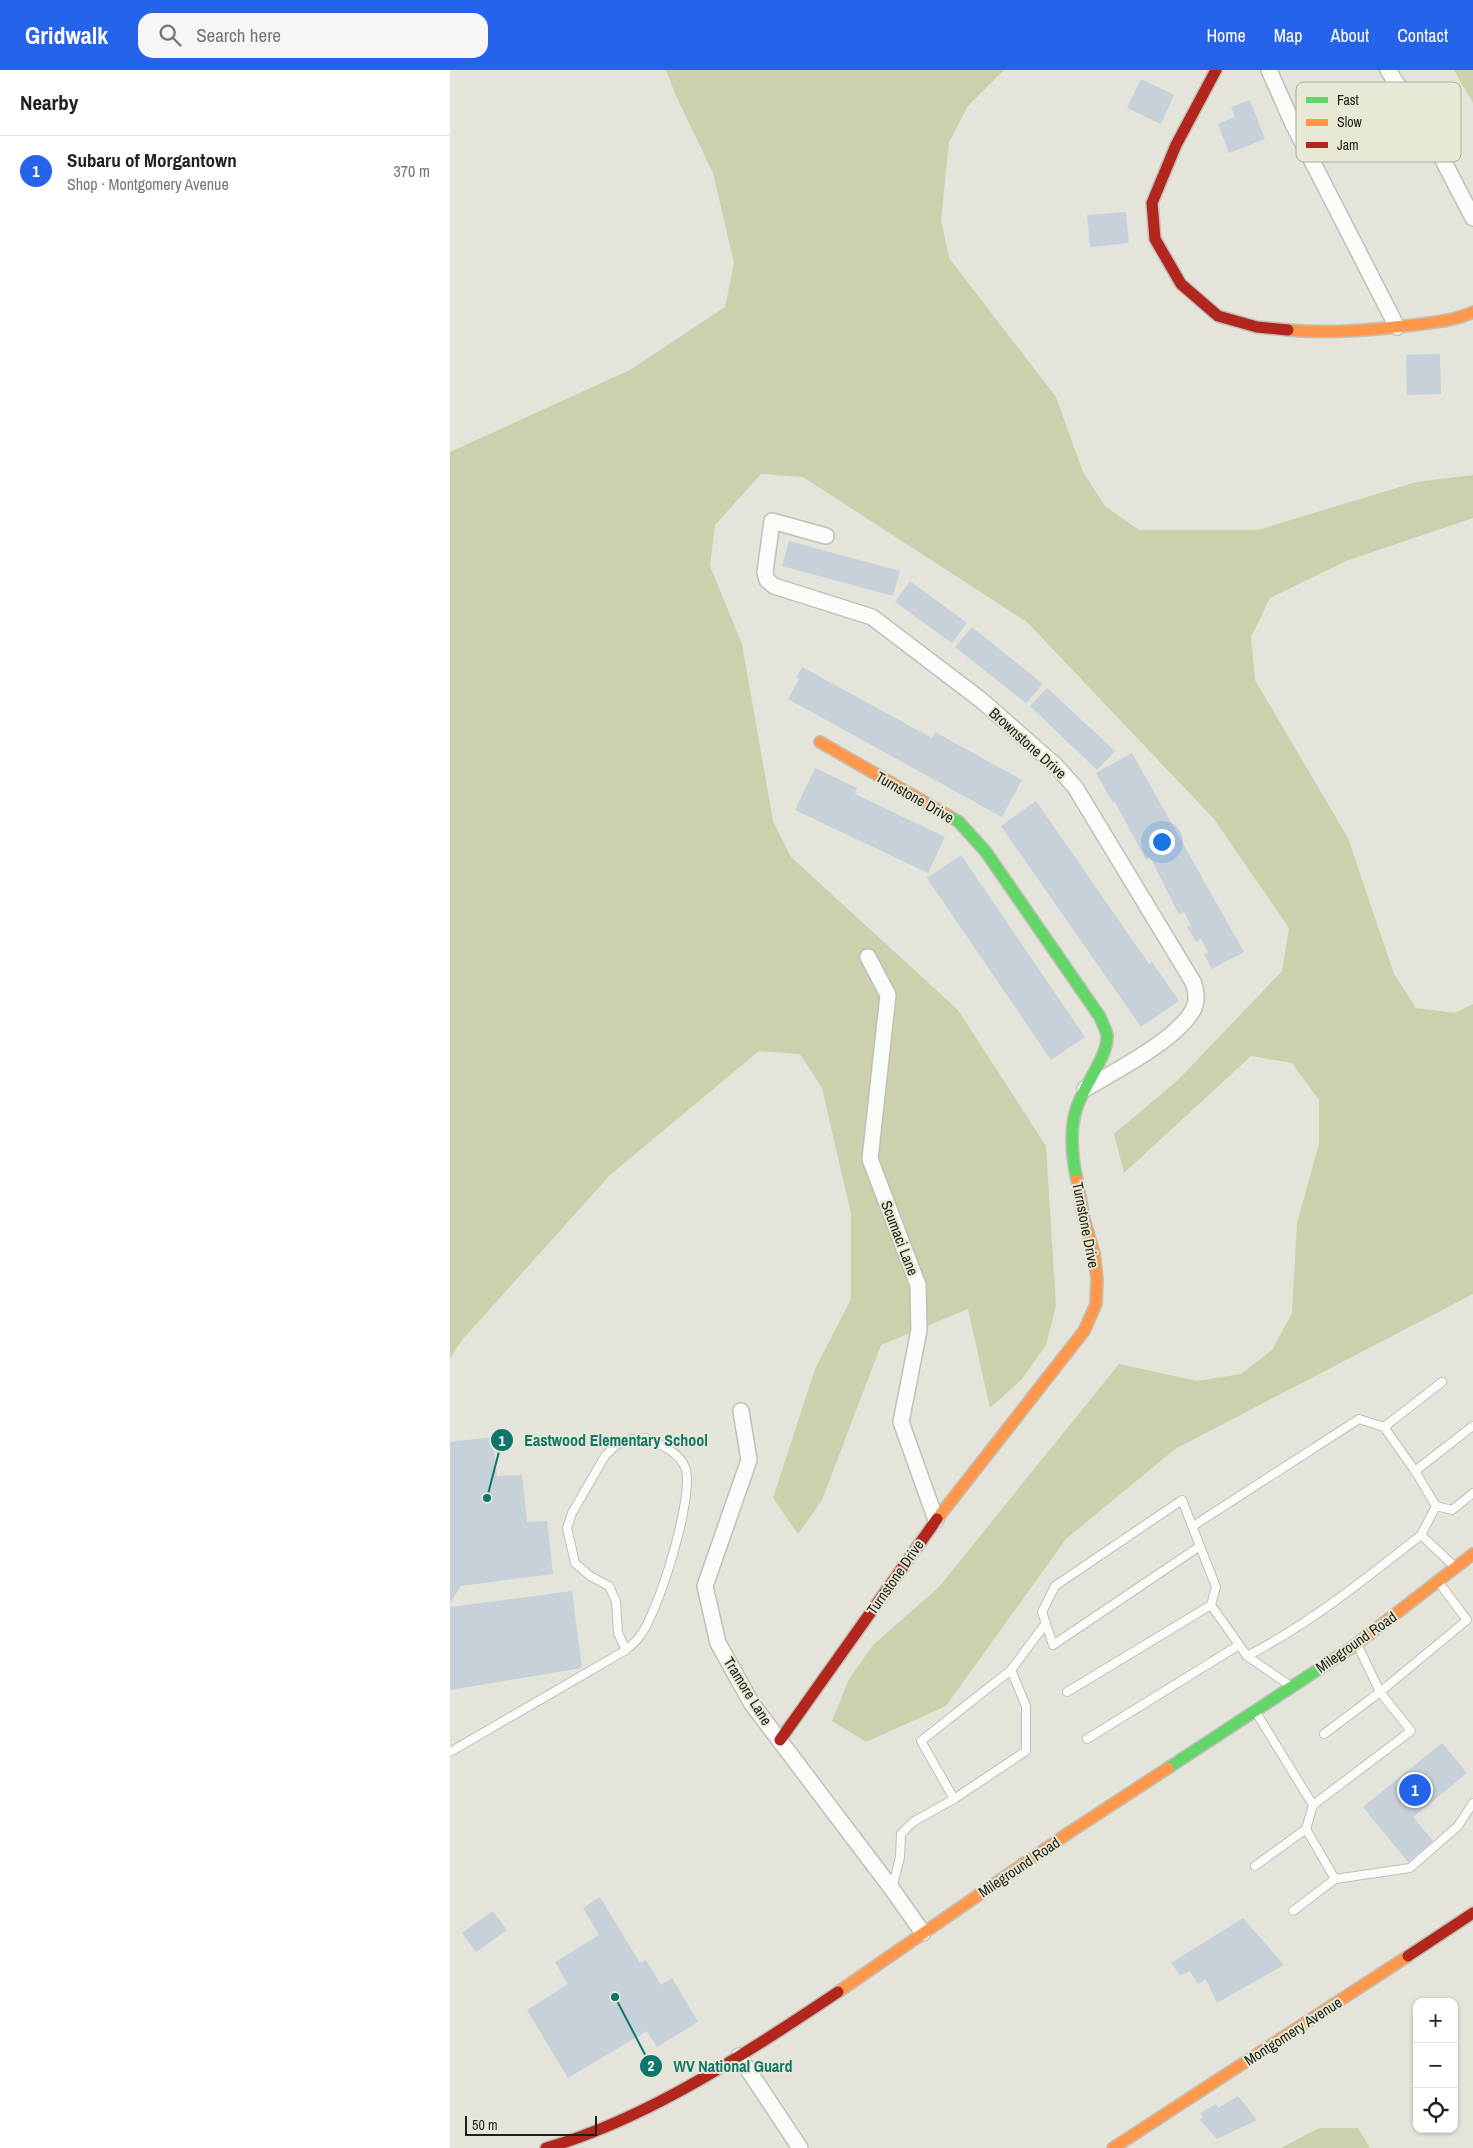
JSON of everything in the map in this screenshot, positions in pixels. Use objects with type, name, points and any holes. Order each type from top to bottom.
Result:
[{"type":"street","points":[[1216,70],[1176,145],[1152,203],[1155,240],[1181,284],[1218,316],[1258,327],[1321,333],[1397,327],[1458,319],[1473,312]]},
{"type":"street","points":[[1269,70],[1296,130]]},
{"type":"street","points":[[1388,70],[1396,82]]},
{"type":"street","points":[[1312,162],[1397,327]]},
{"type":"street","points":[[1444,162],[1473,218]]},
{"type":"street","name":"Brownstone Drive","points":[[826,536],[772,521],[765,572],[767,580],[774,586],[872,617],[981,700],[1056,766],[1075,787],[1193,982],[1197,994],[1194,1008],[1182,1024],[1162,1041],[1084,1090]]},
{"type":"street","name":"Turnstone Drive","points":[[780,1740],[936,1520],[1084,1331],[1096,1304],[1097,1279],[1094,1253],[1084,1219],[1071,1138],[1075,1112],[1084,1090],[1104,1054],[1107,1035],[1100,1017],[986,852],[959,822],[820,742]]},
{"type":"street","name":"Scumaci Lane","points":[[868,958],[888,995],[870,1159],[918,1285],[919,1330],[902,1422],[936,1520]]},
{"type":"street","name":"Tramore Lane","points":[[741,1411],[748,1460],[704,1586],[718,1643],[752,1704],[892,1888],[923,1933]]},
{"type":"street","name":"Mileground Road","points":[[546,2148],[571,2145],[672,2094],[739,2056],[1039,1853],[1357,1644],[1473,1554]]},
{"type":"street","name":"Montgomery Avenue","points":[[1113,2148],[1473,1913]]},
{"type":"street","points":[[739,2056],[800,2148]]},
{"type":"lane","points":[[1384,1426],[1442,1382]]},
{"type":"lane","points":[[1193,1526],[1359,1419],[1384,1426],[1436,1506],[1452,1510],[1473,1493]]},
{"type":"lane","points":[[1415,1471],[1473,1426]]},
{"type":"lane","points":[[450,1752],[626,1650],[640,1637],[664,1586],[686,1496],[687,1474],[685,1466],[676,1454],[646,1438],[632,1439],[616,1445],[605,1456],[572,1512],[567,1528],[575,1563],[590,1576],[609,1586],[616,1601],[618,1632],[626,1650]]},
{"type":"lane","points":[[1067,1692],[1211,1605],[1216,1587],[1193,1526],[1182,1500],[1055,1586],[1042,1612],[1053,1645],[1200,1546]]},
{"type":"lane","points":[[1247,1656],[1284,1637],[1346,1595],[1421,1535],[1436,1506]]},
{"type":"lane","points":[[1421,1535],[1456,1567]]},
{"type":"lane","points":[[1324,1734],[1470,1620],[1439,1582]]},
{"type":"lane","points":[[1211,1605],[1247,1656],[1293,1687]]},
{"type":"lane","points":[[954,1799],[920,1742],[1011,1670],[1046,1624]]},
{"type":"lane","points":[[1255,1866],[1306,1829],[1313,1806],[1411,1731],[1380,1692],[1357,1644]]},
{"type":"lane","points":[[1087,1738],[1239,1645]]},
{"type":"lane","points":[[892,1888],[900,1857],[901,1834],[913,1822],[954,1799],[1026,1751],[1026,1706],[1011,1670]]},
{"type":"lane","points":[[1256,1712],[1313,1806]]},
{"type":"lane","points":[[1293,1911],[1335,1878],[1410,1868],[1458,1826],[1473,1803]]},
{"type":"lane","points":[[1306,1829],[1335,1878]]},
{"type":"green space","points":[[666,70],[1004,70],[968,106],[949,142],[941,220],[949,258],[1056,397],[1083,472],[1105,506],[1139,530],[1258,530],[1416,482],[1473,475],[1473,518],[1346,561],[1270,598],[1251,637],[1255,680],[1348,838],[1394,974],[1416,1008],[1455,1013],[1473,1004],[1473,1294],[1175,1449],[1066,1539],[946,1706],[866,1742],[832,1721],[849,1679],[873,1645],[939,1587],[1119,1364],[1197,1381],[1241,1374],[1272,1350],[1292,1313],[1297,1223],[1319,1144],[1319,1100],[1292,1063],[1251,1056],[1124,1173],[1114,1134],[1178,1080],[1282,971],[1289,928],[1214,819],[1027,622],[803,477],[761,474],[715,525],[710,566],[742,644],[773,821],[791,857],[958,1010],[1046,1146],[1056,1306],[1046,1345],[1022,1379],[990,1408],[968,1309],[881,1345],[822,1500],[798,1534],[773,1498],[815,1369],[851,1299],[851,1214],[822,1088],[800,1054],[759,1051],[610,1175],[462,1340],[450,1358],[450,452],[630,370],[725,307],[734,263],[713,173],[676,96]]},
{"type":"green space","points":[[1454,70],[1473,70],[1473,103],[1461,82]]},
{"type":"green space","points":[[1319,2128],[1358,2128],[1370,2148],[1281,2148]]},
{"type":"building","points":[[1141,79],[1174,95],[1161,124],[1127,108]]},
{"type":"building","points":[[1250,100],[1265,139],[1229,153],[1218,124],[1235,117],[1231,107]]},
{"type":"building","points":[[1126,212],[1129,243],[1090,247],[1087,215]]},
{"type":"building","points":[[1440,354],[1441,394],[1407,395],[1406,355]]},
{"type":"building","points":[[789,541],[900,571],[893,596],[782,566]]},
{"type":"building","points":[[910,581],[967,623],[952,643],[895,602]]},
{"type":"building","points":[[972,627],[1043,684],[1026,703],[955,647]]},
{"type":"building","points":[[802,667],[932,738],[935,732],[1022,780],[1002,817],[788,699],[799,679],[796,678]]},
{"type":"building","points":[[1047,688],[1115,751],[1097,770],[1030,706]]},
{"type":"building","points":[[1132,753],[1244,952],[1212,969],[1204,954],[1208,952],[1201,939],[1196,942],[1187,927],[1191,925],[1184,912],[1179,915],[1150,857],[1146,860],[1115,802],[1113,803],[1096,773]]},
{"type":"building","points":[[815,768],[857,788],[855,794],[945,837],[928,873],[795,810]]},
{"type":"building","points":[[1036,801],[1149,964],[1152,962],[1179,1001],[1141,1027],[1001,826]]},
{"type":"building","points":[[961,855],[1085,1037],[1051,1060],[927,878]]},
{"type":"building","points":[[493,1437],[497,1476],[522,1475],[527,1522],[547,1521],[553,1574],[461,1586],[450,1603],[450,1442]]},
{"type":"building","points":[[572,1591],[582,1668],[450,1690],[450,1607]]},
{"type":"building","points":[[1442,1743],[1467,1773],[1413,1817],[1433,1841],[1408,1862],[1363,1807]]},
{"type":"building","points":[[600,1897],[640,1963],[646,1960],[661,1985],[672,1978],[698,2022],[657,2047],[647,2031],[568,2078],[527,2010],[568,1984],[555,1962],[599,1935],[583,1908]]},
{"type":"building","points":[[493,1911],[507,1930],[476,1952],[462,1933]]},
{"type":"building","points":[[1243,1918],[1284,1965],[1217,2003],[1206,1979],[1198,1984],[1190,1971],[1180,1975],[1171,1963]]},
{"type":"building","points":[[1238,2096],[1257,2120],[1217,2139],[1200,2120],[1203,2117],[1200,2113],[1216,2104],[1218,2108]]},
{"type":"traffic: fast","points":[[947,815],[959,822],[986,852],[1100,1017],[1106,1031],[1104,1052],[1079,1101],[1072,1127],[1072,1145],[1077,1180]]},
{"type":"traffic: fast","points":[[1168,1768],[1354,1646]]},
{"type":"traffic: slow","points":[[1288,330],[1351,331],[1414,325],[1444,321],[1473,312]]},
{"type":"traffic: slow","points":[[820,742],[947,815]]},
{"type":"traffic: slow","points":[[937,1519],[1084,1331],[1096,1304],[1097,1279],[1094,1253],[1084,1219],[1077,1180]]},
{"type":"traffic: slow","points":[[1354,1646],[1473,1554]]},
{"type":"traffic: slow","points":[[838,1992],[1070,1832],[1168,1768]]},
{"type":"traffic: slow","points":[[1113,2148],[1408,1956]]},
{"type":"traffic: jam","points":[[1216,70],[1176,145],[1152,203],[1155,239],[1181,284],[1218,316],[1257,327],[1288,330]]},
{"type":"traffic: jam","points":[[780,1740],[937,1519]]},
{"type":"traffic: jam","points":[[1408,1956],[1473,1913]]},
{"type":"traffic: jam","points":[[546,2148],[622,2120],[660,2101],[734,2060],[838,1992]]},
{"type":"place","name":"Eastwood Elementary School","points":[[487,1498]]},
{"type":"place","name":"Subaru of Morgantown","points":[[1415,1790]]},
{"type":"place","name":"WV National Guard","points":[[615,1997]]}]
